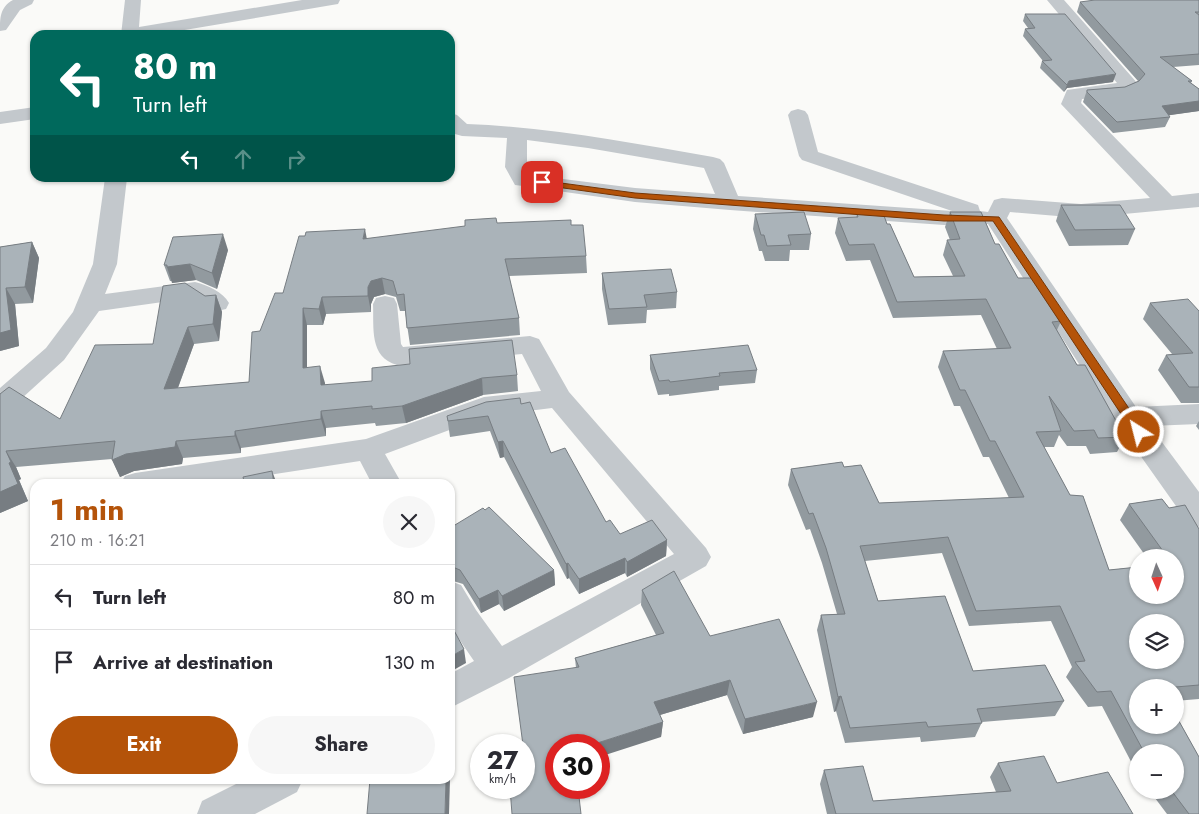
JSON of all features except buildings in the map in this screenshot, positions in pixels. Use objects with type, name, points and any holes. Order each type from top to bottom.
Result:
[{"type":"street","points":[[0,26],[14,6],[26,0]]},
{"type":"street","points":[[130,30],[133,0]]},
{"type":"street","points":[[159,30],[332,0]]},
{"type":"street","points":[[1055,0],[1129,85],[1119,90],[1074,94],[1071,104],[1167,204]]},
{"type":"street","points":[[0,118],[30,114]]},
{"type":"street","points":[[798,114],[809,156],[996,218],[1128,417],[1194,499]]},
{"type":"street","points":[[455,124],[462,130],[516,132],[560,137],[714,163],[730,203]]},
{"type":"street","points":[[516,132],[516,167],[524,180],[635,195],[730,203],[944,218],[996,218]]},
{"type":"street","points":[[0,402],[55,354],[85,314],[105,264],[115,182]]},
{"type":"street","points":[[996,218],[1002,205],[1081,211],[1199,200]]},
{"type":"street","points":[[89,304],[195,290],[217,302]]},
{"type":"street","points":[[385,304],[388,347],[397,356],[530,345],[559,398],[695,558],[455,689]]},
{"type":"street","points":[[168,479],[368,449],[484,407],[559,398]]},
{"type":"street","points":[[1128,417],[1199,414]]},
{"type":"street","points":[[368,449],[384,479]]},
{"type":"street","points":[[455,604],[497,667]]},
{"type":"street","points":[[216,814],[274,784]]},
{"type":"route","points":[[542,182],[635,195],[944,218],[996,218],[1139,432]]}]
